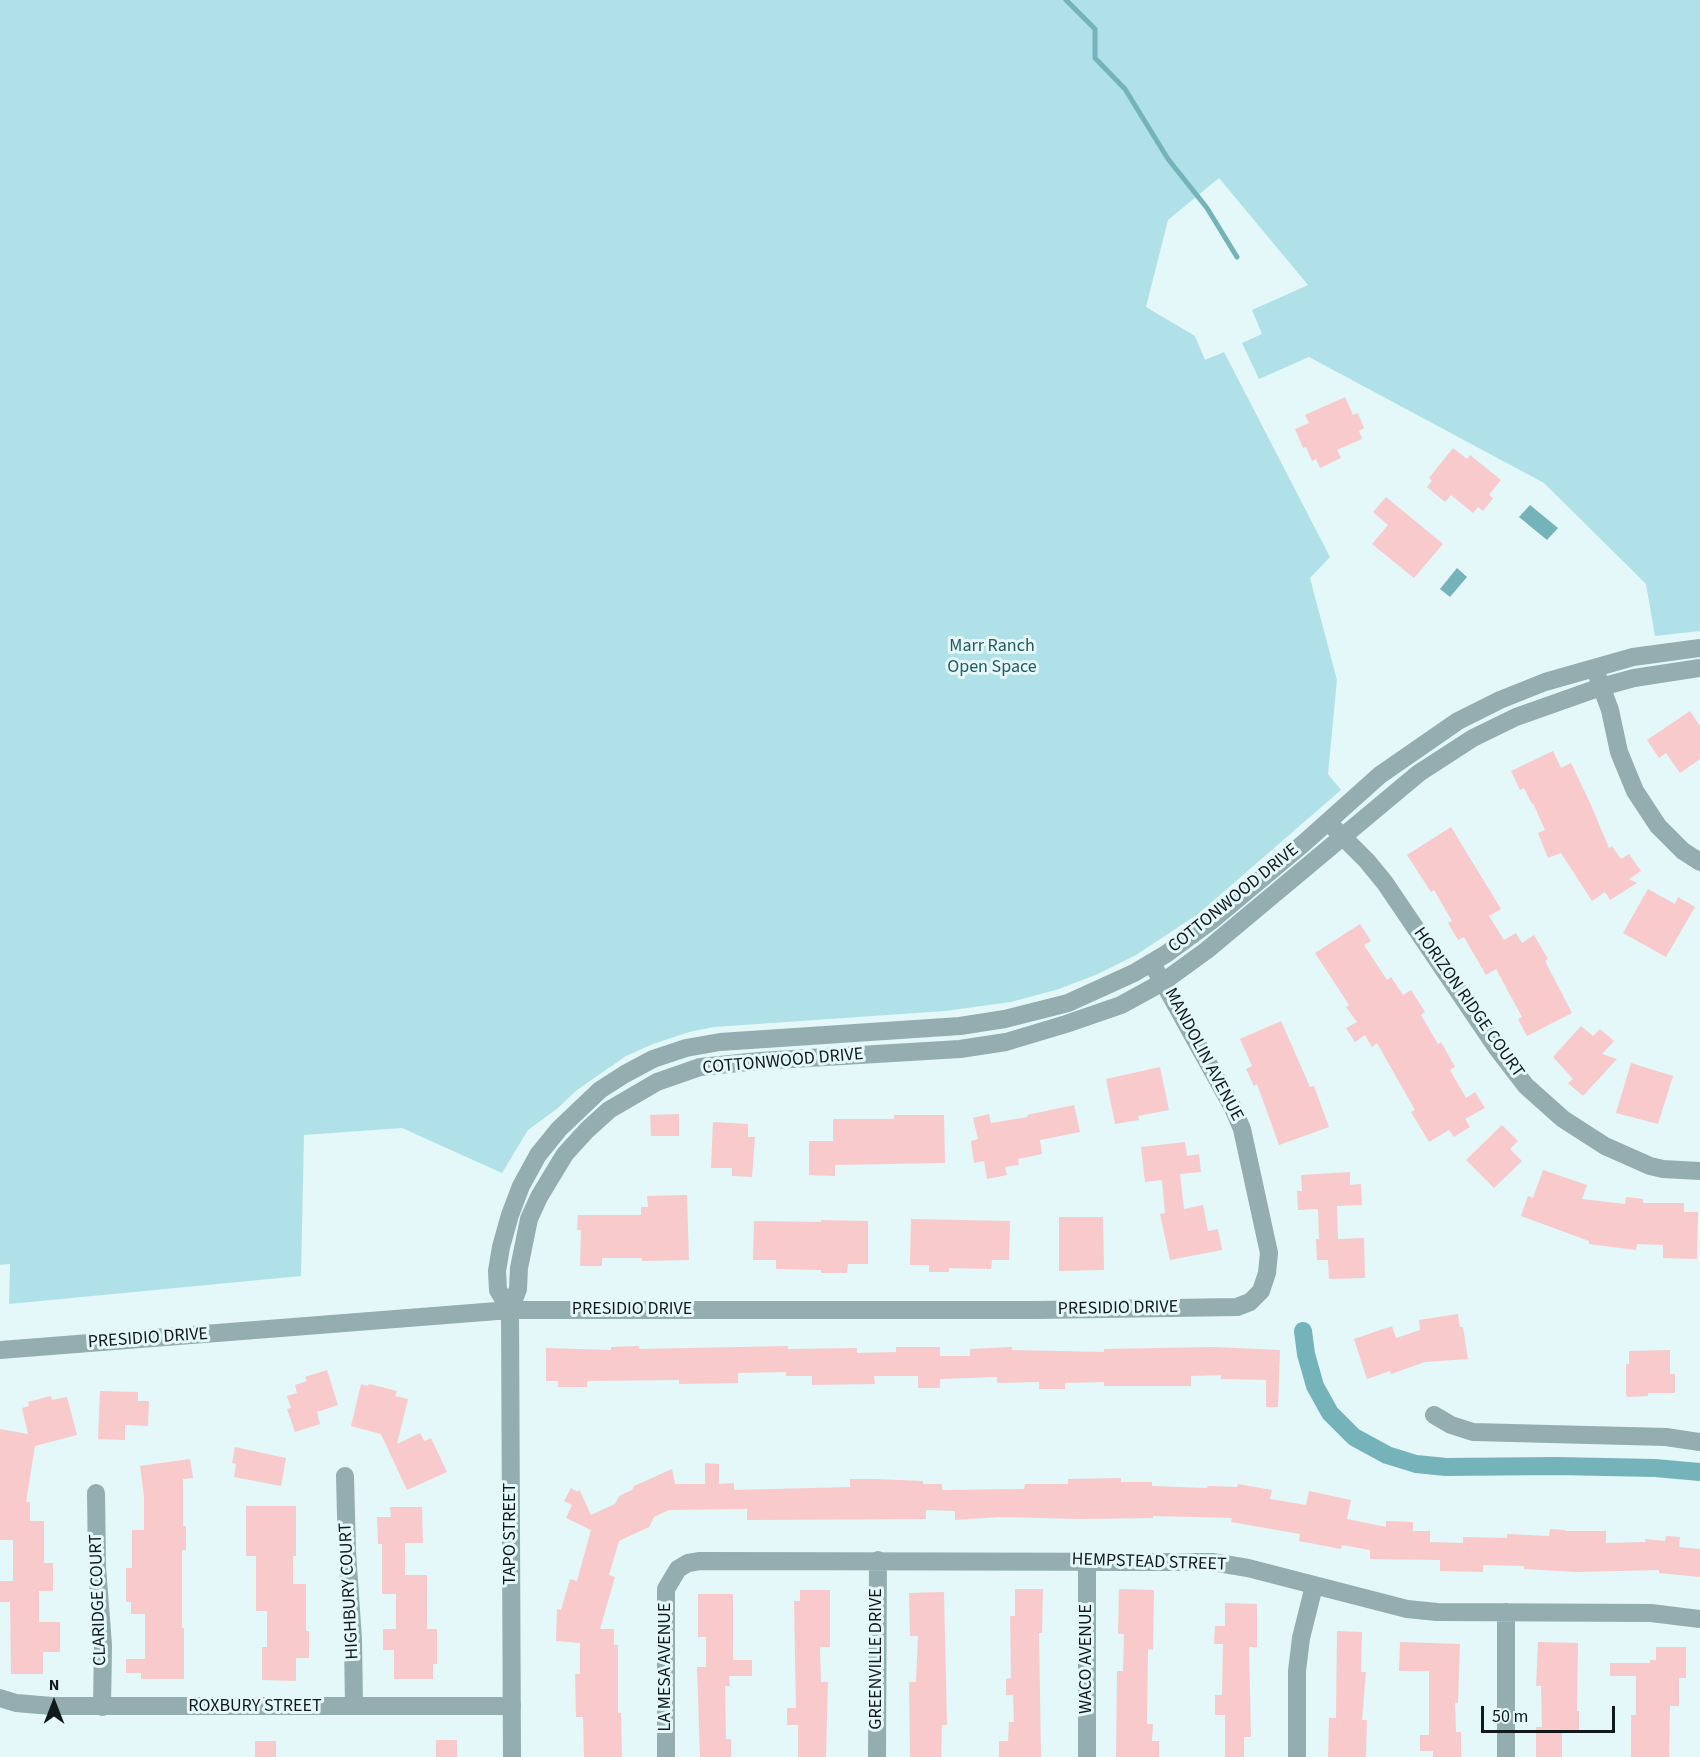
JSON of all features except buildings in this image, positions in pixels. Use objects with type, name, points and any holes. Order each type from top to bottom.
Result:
[{"type":"street","name":"COTTONWOOD DRIVE","points":[[510,1310],[498,1290],[497,1271],[510,1215],[521,1186],[538,1155],[559,1129],[600,1090],[625,1074],[653,1059],[686,1048],[720,1042],[950,1027],[1005,1019],[1068,1003],[1151,963],[1211,921],[1380,775],[1458,721],[1500,700],[1545,682],[1633,657],[1700,648]]},
{"type":"street","points":[[1594,668],[1610,710],[1618,752],[1635,791],[1658,826],[1683,851],[1700,862]]},
{"type":"street","name":"COTTONWOOD DRIVE","points":[[510,1310],[518,1289],[519,1268],[529,1219],[549,1178],[565,1154],[601,1117],[626,1099],[657,1082],[700,1067],[759,1061],[960,1049],[1006,1042],[1121,1005],[1163,982],[1207,950],[1419,773],[1473,738],[1561,699],[1634,678],[1700,668]]},
{"type":"street","name":"HORIZON RIDGE COURT","points":[[1328,822],[1384,883],[1496,1047],[1526,1086],[1563,1119],[1605,1146],[1663,1170],[1700,1171]]},
{"type":"street","name":"MANDOLIN AVENUE","points":[[1151,963],[1233,1108],[1242,1129],[1269,1253],[1267,1273],[1261,1292]]},
{"type":"street","name":"PRESIDIO DRIVE","points":[[0,1350],[510,1310],[1037,1310],[1237,1307],[1250,1302],[1261,1292]]},
{"type":"street","name":"TAPO STREET","points":[[510,1310],[512,1757]]},
{"type":"street","points":[[1434,1415],[1451,1425],[1473,1432],[1666,1437],[1700,1442]]},
{"type":"street","name":"HIGHBURY COURT","points":[[345,1476],[354,1706]]},
{"type":"street","name":"CLARIDGE COURT","points":[[96,1493],[96,1567],[103,1645],[102,1707]]},
{"type":"street","name":"GREENVILLE DRIVE","points":[[877,1757],[878,1560]]},
{"type":"street","name":"WACO AVENUE","points":[[1087,1560],[1087,1757]]},
{"type":"street","name":"HEMPSTEAD STREET","points":[[671,1578],[678,1569],[688,1563],[700,1561],[1212,1562],[1248,1568],[1407,1609],[1437,1612],[1652,1613],[1700,1619]]},
{"type":"street","name":"LA MESA AVENUE","points":[[666,1757],[665,1601],[666,1589],[671,1578]]},
{"type":"street","points":[[1297,1757],[1297,1671],[1301,1638],[1314,1586]]},
{"type":"street","points":[[1506,1612],[1506,1757]]},
{"type":"street","name":"ROXBURY STREET","points":[[0,1698],[52,1706],[102,1707],[512,1706]]},
{"type":"green space","name":"Marr Ranch Open Space","points":[[0,0],[1700,0],[1700,631],[1655,636],[1646,584],[1544,483],[1309,357],[1259,379],[1242,343],[1262,334],[1252,310],[1308,285],[1219,178],[1168,220],[1146,307],[1195,336],[1205,360],[1224,352],[1330,557],[1310,578],[1337,680],[1328,774],[1341,790],[1198,914],[1136,955],[1098,974],[1059,989],[1011,1002],[945,1011],[714,1027],[689,1032],[653,1044],[626,1056],[577,1090],[558,1108],[528,1130],[502,1173],[402,1128],[304,1135],[301,1276],[9,1304],[10,1264],[0,1265]]},
{"type":"shaded area","points":[[1530,505],[1558,528],[1547,540],[1519,517]]},
{"type":"shaded area","points":[[1457,568],[1467,577],[1450,597],[1440,589]]},
{"type":"waterway","points":[[1066,0],[1095,29],[1095,58],[1125,89],[1168,159],[1207,208],[1237,257]]},
{"type":"waterway","points":[[1303,1331],[1306,1354],[1315,1386],[1330,1413],[1354,1437],[1387,1455],[1416,1464],[1446,1467],[1556,1466],[1655,1468],[1700,1472]]}]
